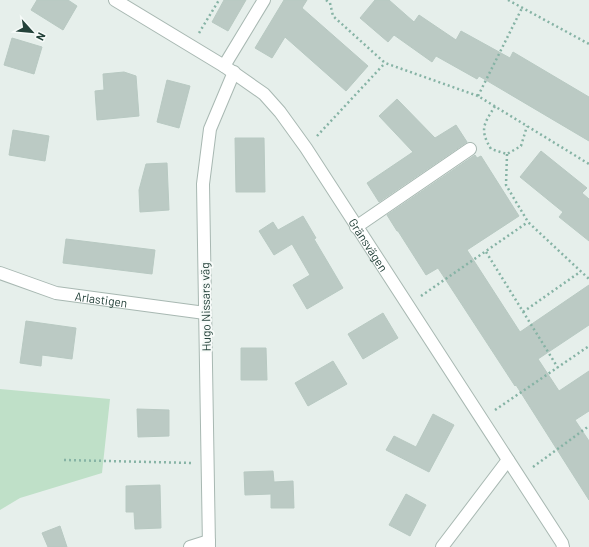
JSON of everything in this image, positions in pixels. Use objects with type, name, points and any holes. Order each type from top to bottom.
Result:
[{"type":"street","name":"Gränsvägen","points":[[115,0],[229,69],[264,94],[280,112],[306,148],[562,543],[563,547]]},
{"type":"street","name":"Hugo Nissars väg","points":[[209,544],[203,184],[210,129],[229,69],[264,0]]},
{"type":"street","points":[[356,227],[470,149]]},
{"type":"street","name":"Arlastigen","points":[[0,273],[56,293],[204,313]]},
{"type":"street","points":[[442,547],[508,460]]},
{"type":"street","points":[[190,547],[209,544]]},
{"type":"path","points":[[191,47],[219,0]]},
{"type":"path","points":[[326,0],[330,3],[334,16],[385,63],[478,96],[589,164]]},
{"type":"path","points":[[508,0],[589,44]]},
{"type":"path","points":[[478,96],[522,8]]},
{"type":"path","points":[[306,148],[385,63]]},
{"type":"path","points":[[495,106],[484,124],[486,140],[491,150],[506,154],[521,146],[527,126]]},
{"type":"path","points":[[506,154],[506,185],[528,222],[589,279]]},
{"type":"path","points":[[408,305],[528,222]]},
{"type":"path","points":[[486,252],[558,368]]},
{"type":"path","points":[[523,312],[580,272]]},
{"type":"path","points":[[481,419],[589,346]]},
{"type":"path","points":[[519,477],[589,426]]},
{"type":"path","points":[[64,460],[207,463]]},
{"type":"green space","points":[[0,389],[110,399],[102,473],[20,498],[0,510]]},
{"type":"building","points":[[37,0],[68,0],[77,6],[63,30],[31,10]]},
{"type":"building","points":[[224,0],[246,0],[228,31],[212,22]]},
{"type":"building","points":[[284,0],[307,0],[302,8],[368,66],[346,91],[285,37],[272,58],[255,48]]},
{"type":"building","points":[[375,0],[389,0],[414,22],[419,15],[456,40],[461,31],[510,58],[513,52],[589,97],[589,141],[479,76],[477,79],[436,56],[432,62],[394,35],[388,42],[360,18]]},
{"type":"building","points":[[12,38],[42,47],[34,74],[4,65]]},
{"type":"building","points":[[124,72],[136,76],[139,116],[97,120],[95,91],[104,90],[103,74]]},
{"type":"building","points":[[167,80],[190,86],[179,128],[157,122]]},
{"type":"building","points":[[397,99],[435,138],[456,125],[467,142],[379,202],[367,183],[413,152],[379,116]]},
{"type":"building","points":[[13,130],[49,136],[45,161],[9,155]]},
{"type":"building","points":[[235,138],[264,138],[265,192],[236,192]]},
{"type":"building","points":[[541,151],[587,188],[582,193],[589,199],[589,241],[559,217],[563,212],[520,177]]},
{"type":"building","points":[[475,155],[477,158],[481,156],[519,216],[467,250],[520,332],[589,285],[589,325],[538,359],[559,391],[589,371],[589,411],[575,420],[589,441],[589,500],[516,385],[515,386],[438,268],[426,275],[387,215]]},
{"type":"building","points":[[167,163],[169,210],[140,212],[139,190],[146,164]]},
{"type":"building","points":[[303,216],[316,238],[314,239],[343,288],[307,309],[293,285],[310,275],[292,244],[274,255],[259,231],[273,222],[278,230]]},
{"type":"building","points":[[66,239],[155,250],[152,274],[63,263]]},
{"type":"building","points":[[383,313],[398,338],[363,359],[348,334]]},
{"type":"building","points":[[26,321],[76,328],[72,359],[42,355],[41,366],[20,363]]},
{"type":"building","points":[[241,348],[266,348],[267,380],[241,380]]},
{"type":"building","points":[[333,361],[347,384],[308,406],[295,383]]},
{"type":"building","points":[[137,409],[169,410],[169,436],[138,437]]},
{"type":"building","points":[[433,414],[454,425],[429,472],[386,450],[394,436],[416,447]]},
{"type":"building","points":[[273,471],[274,482],[293,481],[294,508],[271,508],[271,494],[245,495],[244,472]]},
{"type":"building","points":[[160,485],[161,528],[135,529],[134,512],[126,512],[126,486]]},
{"type":"building","points":[[406,494],[426,505],[410,536],[389,525]]},
{"type":"building","points":[[60,526],[67,547],[48,547],[42,533]]}]
